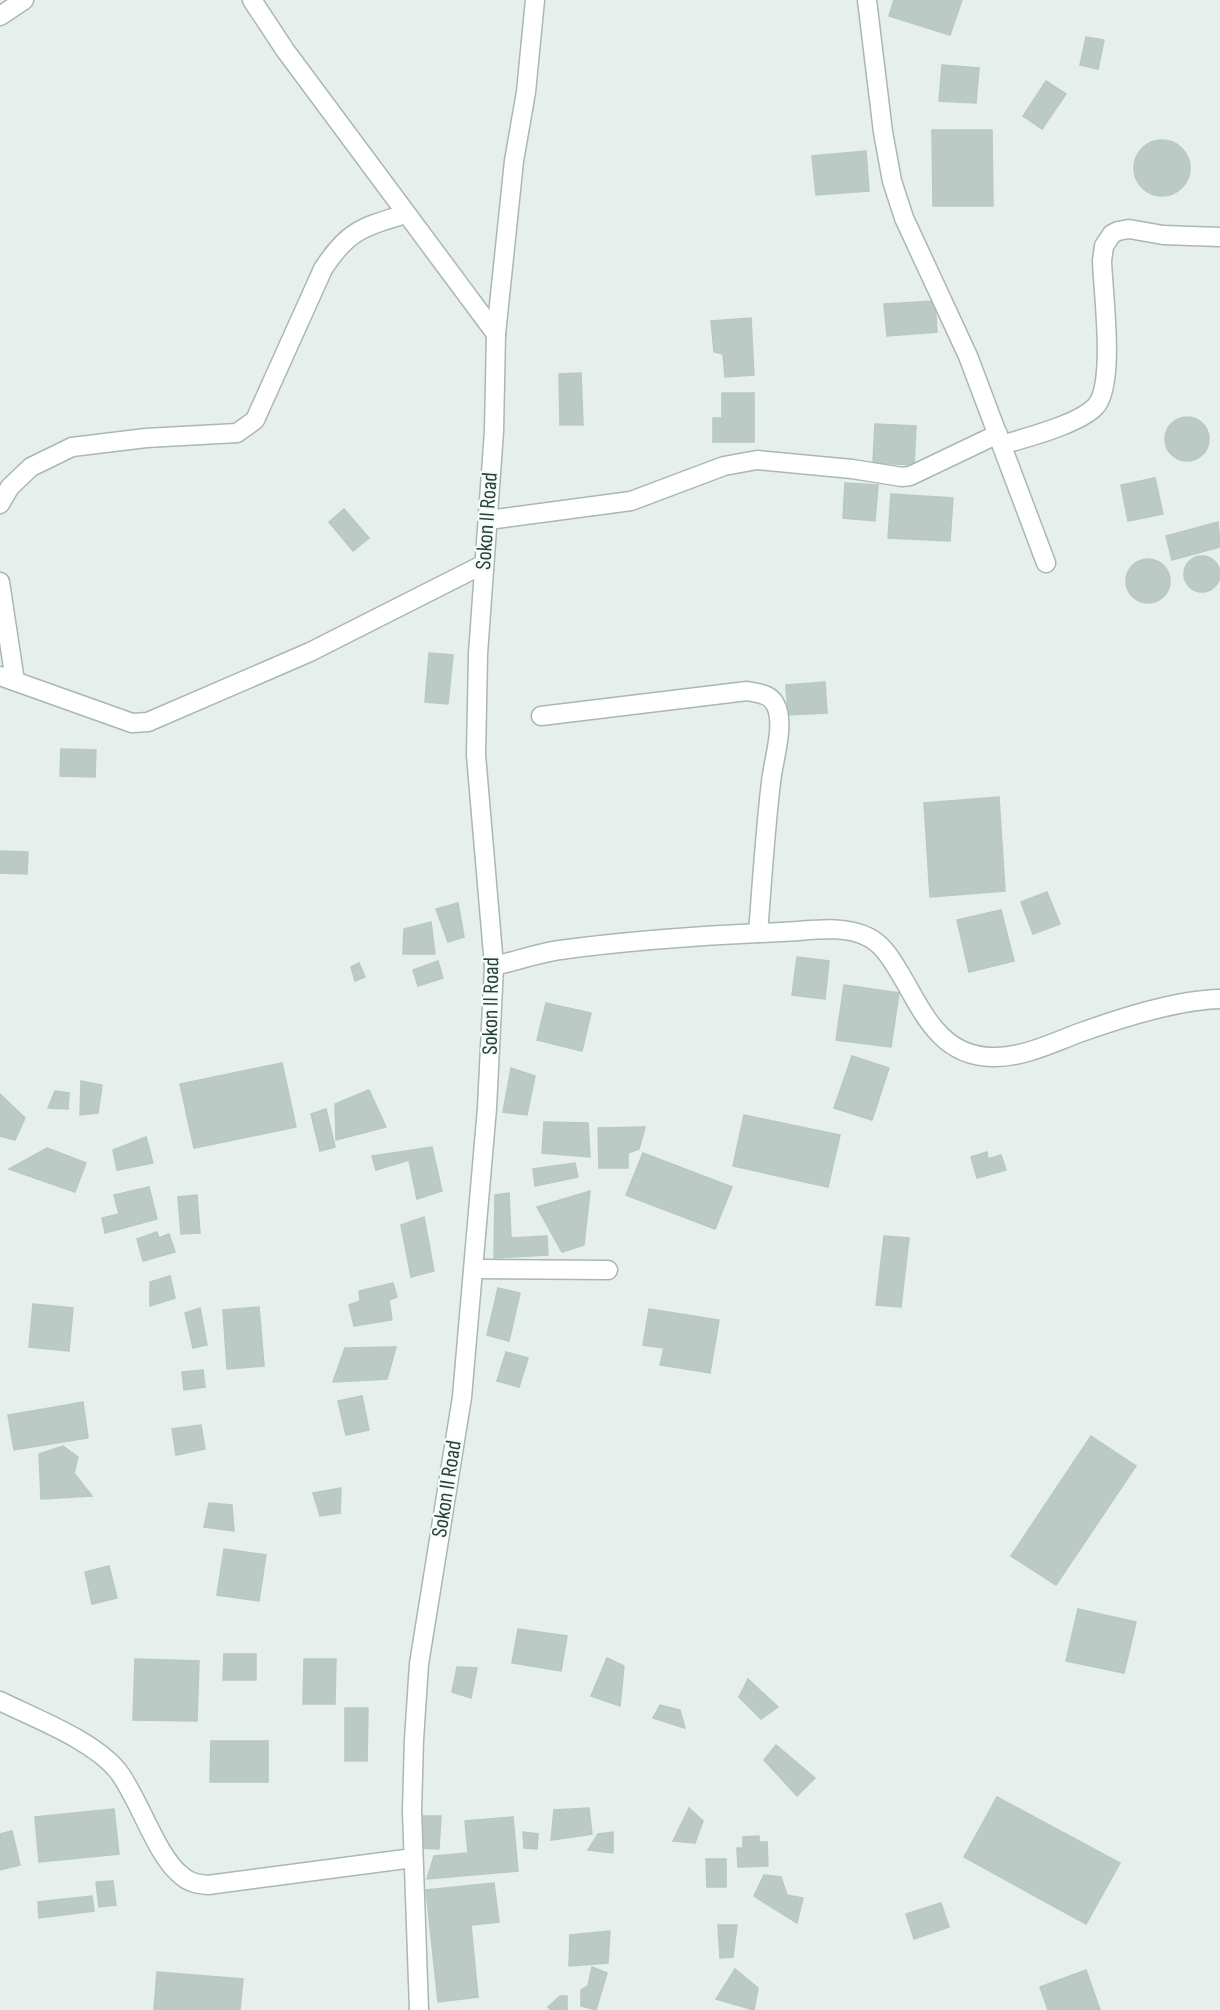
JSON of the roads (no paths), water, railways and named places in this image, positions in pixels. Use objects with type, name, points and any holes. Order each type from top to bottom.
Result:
[{"type":"street","points":[[0,16],[24,0]]},
{"type":"street","points":[[252,0],[285,50],[496,334]]},
{"type":"street","name":"Sokon II Road","points":[[418,2010],[412,1799],[419,1664],[462,1397],[487,1108],[494,966],[476,755],[478,654],[494,431],[496,334],[514,162],[526,92],[536,0]]},
{"type":"street","points":[[867,0],[883,132],[892,181],[904,218],[968,356],[1046,563]]},
{"type":"street","points":[[0,504],[10,487],[31,467],[72,447],[146,438],[237,433],[255,420],[323,269],[333,252],[344,240],[356,232],[406,214]]},
{"type":"street","points":[[488,520],[631,501],[724,466],[757,460],[852,469],[902,477],[910,476],[1000,440],[1077,420],[1102,399],[1107,372],[1102,261],[1104,246],[1112,234],[1129,229],[1163,235],[1220,237]]},
{"type":"street","points":[[0,582],[7,679],[132,723],[148,722],[310,652],[484,564]]},
{"type":"street","points":[[541,716],[747,691],[766,695],[775,704],[778,717],[778,742],[771,779],[758,933]]},
{"type":"street","points":[[494,966],[558,951],[758,933],[839,930],[866,936],[878,943],[889,955],[943,1040],[963,1052],[992,1057],[1023,1053],[1088,1030],[1159,1009],[1197,1000],[1220,999]]},
{"type":"street","points":[[474,1269],[608,1270]]},
{"type":"street","points":[[0,1701],[87,1744],[116,1769],[134,1794],[163,1854],[181,1876],[193,1883],[207,1885],[413,1858]]}]
